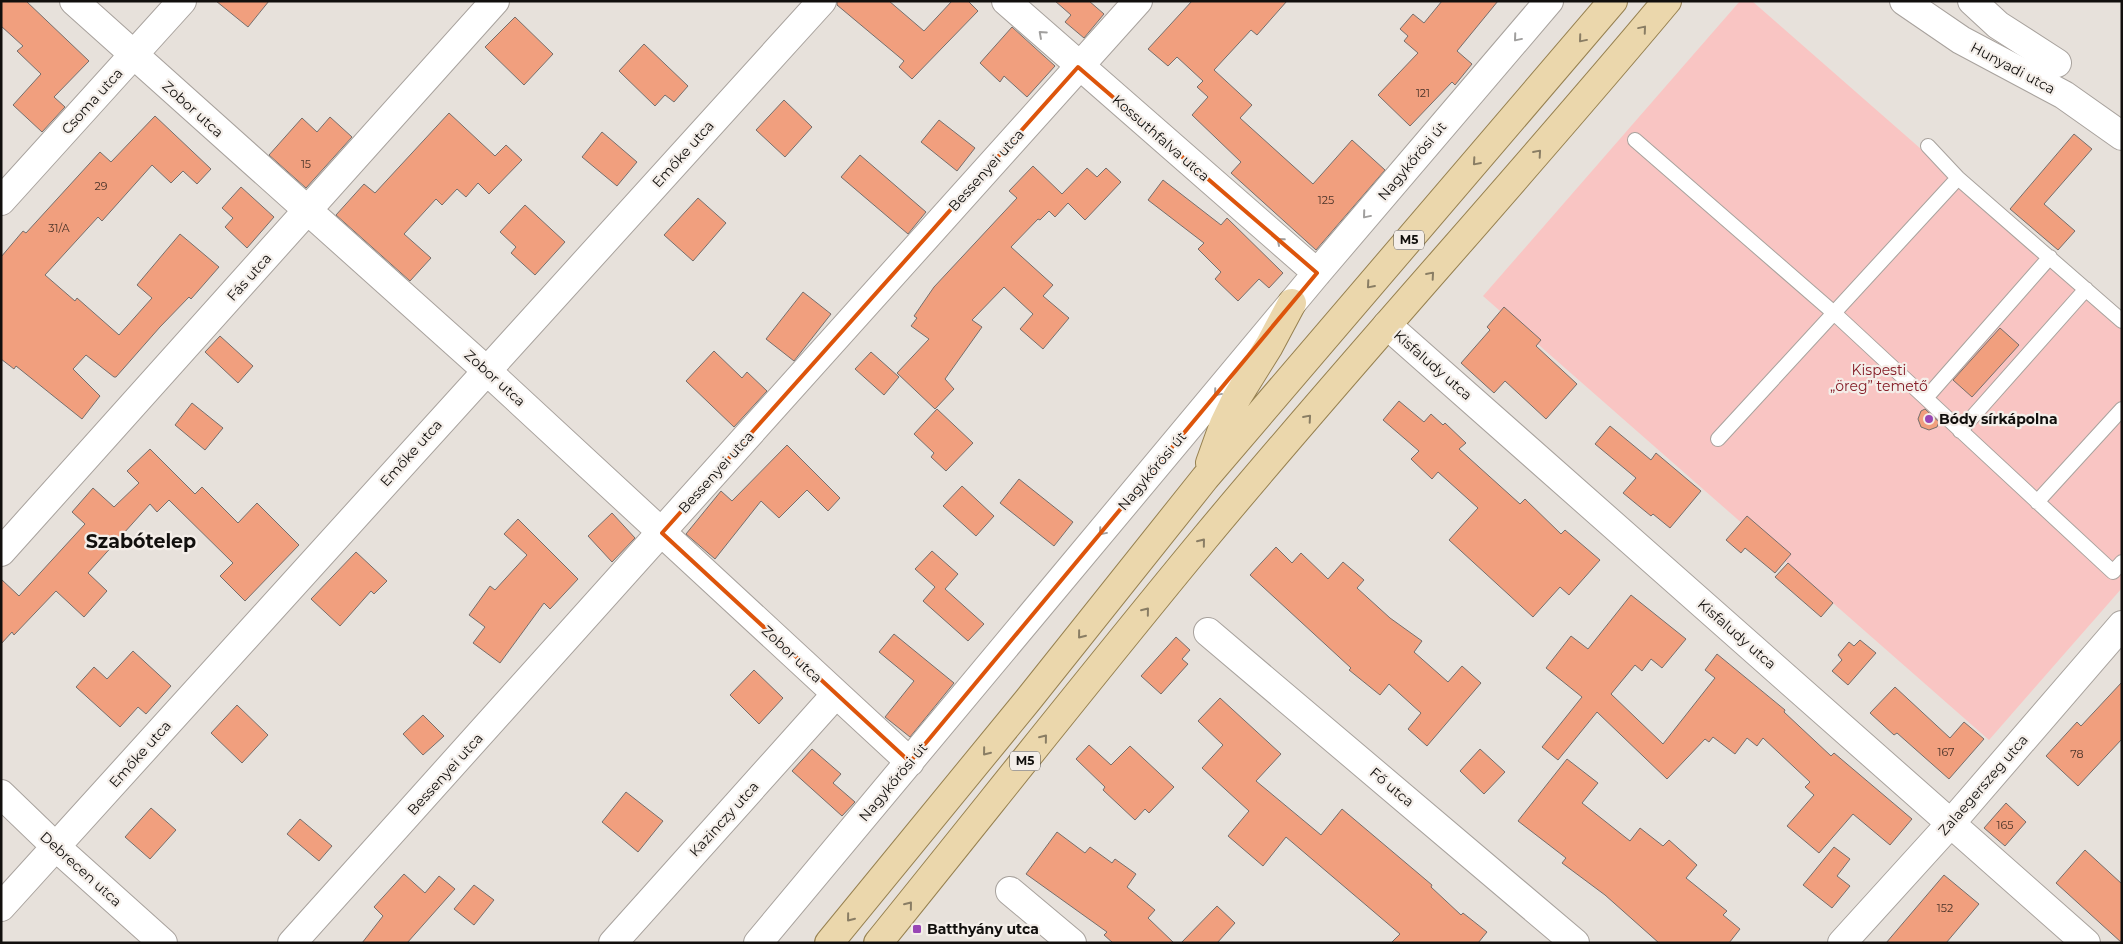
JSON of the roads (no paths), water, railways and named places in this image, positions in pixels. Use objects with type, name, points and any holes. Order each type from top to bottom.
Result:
[{"type":"main road","name":"M5","points":[[829,943],[1022,708],[1205,478],[1613,1]]},
{"type":"main road","name":"M5","points":[[878,943],[1204,539],[1667,1]]},
{"type":"main road","points":[[1205,478],[1232,407],[1269,346],[1292,303]]},
{"type":"street","name":"Zobor utca","points":[[74,1],[486,370],[910,762]]},
{"type":"street","name":"Csoma utca","points":[[1,201],[182,1]]},
{"type":"street","name":"Fás utca","points":[[1,552],[308,212],[495,1]]},
{"type":"street","name":"Emőke utca","points":[[1,907],[822,1]]},
{"type":"street","name":"Kossuthfalva utca","points":[[1006,1],[1078,66],[1317,273]]},
{"type":"street","name":"Bessenyei utca","points":[[292,943],[1138,1]]},
{"type":"street","name":"Nagykőrösi út","points":[[758,943],[1317,273],[1548,1]]},
{"type":"street","name":"Hunyadi utca","points":[[1904,1],[1961,40],[2064,96],[2122,136]]},
{"type":"street","name":"Hunyadi utca","points":[[1972,1],[1998,25],[2057,63]]},
{"type":"street","name":"Kisfaludy utca","points":[[1387,325],[2086,943]]},
{"type":"street","name":"Zalaegerszeg utca","points":[[1842,943],[1951,823],[2122,625]]},
{"type":"street","name":"Fő utca","points":[[1208,632],[1575,943]]},
{"type":"street","name":"Kazinczy utca","points":[[613,943],[836,694]]},
{"type":"street","name":"Debrecen utca","points":[[1,794],[56,847],[162,943]]},
{"type":"street","points":[[1010,891],[1072,943]]},
{"type":"lane","points":[[1635,140],[1834,313],[2038,502],[2119,571]]},
{"type":"lane","points":[[1928,146],[1958,178],[2122,322]]},
{"type":"lane","points":[[1718,439],[1958,178]]},
{"type":"lane","points":[[1926,398],[2050,257]]},
{"type":"lane","points":[[1960,430],[2086,289]]},
{"type":"lane","points":[[2038,502],[2122,409]]},
{"type":"place","name":"Bódy sírkápolna","points":[[1929,419]]},
{"type":"place","name":"Batthyány utca","points":[[917,929]]},
{"type":"district","name":"Szabótelep","points":[[141,541]]},
{"type":"park label","name":"Kispesti „öreg” temető","points":[[1879,378]]}]
